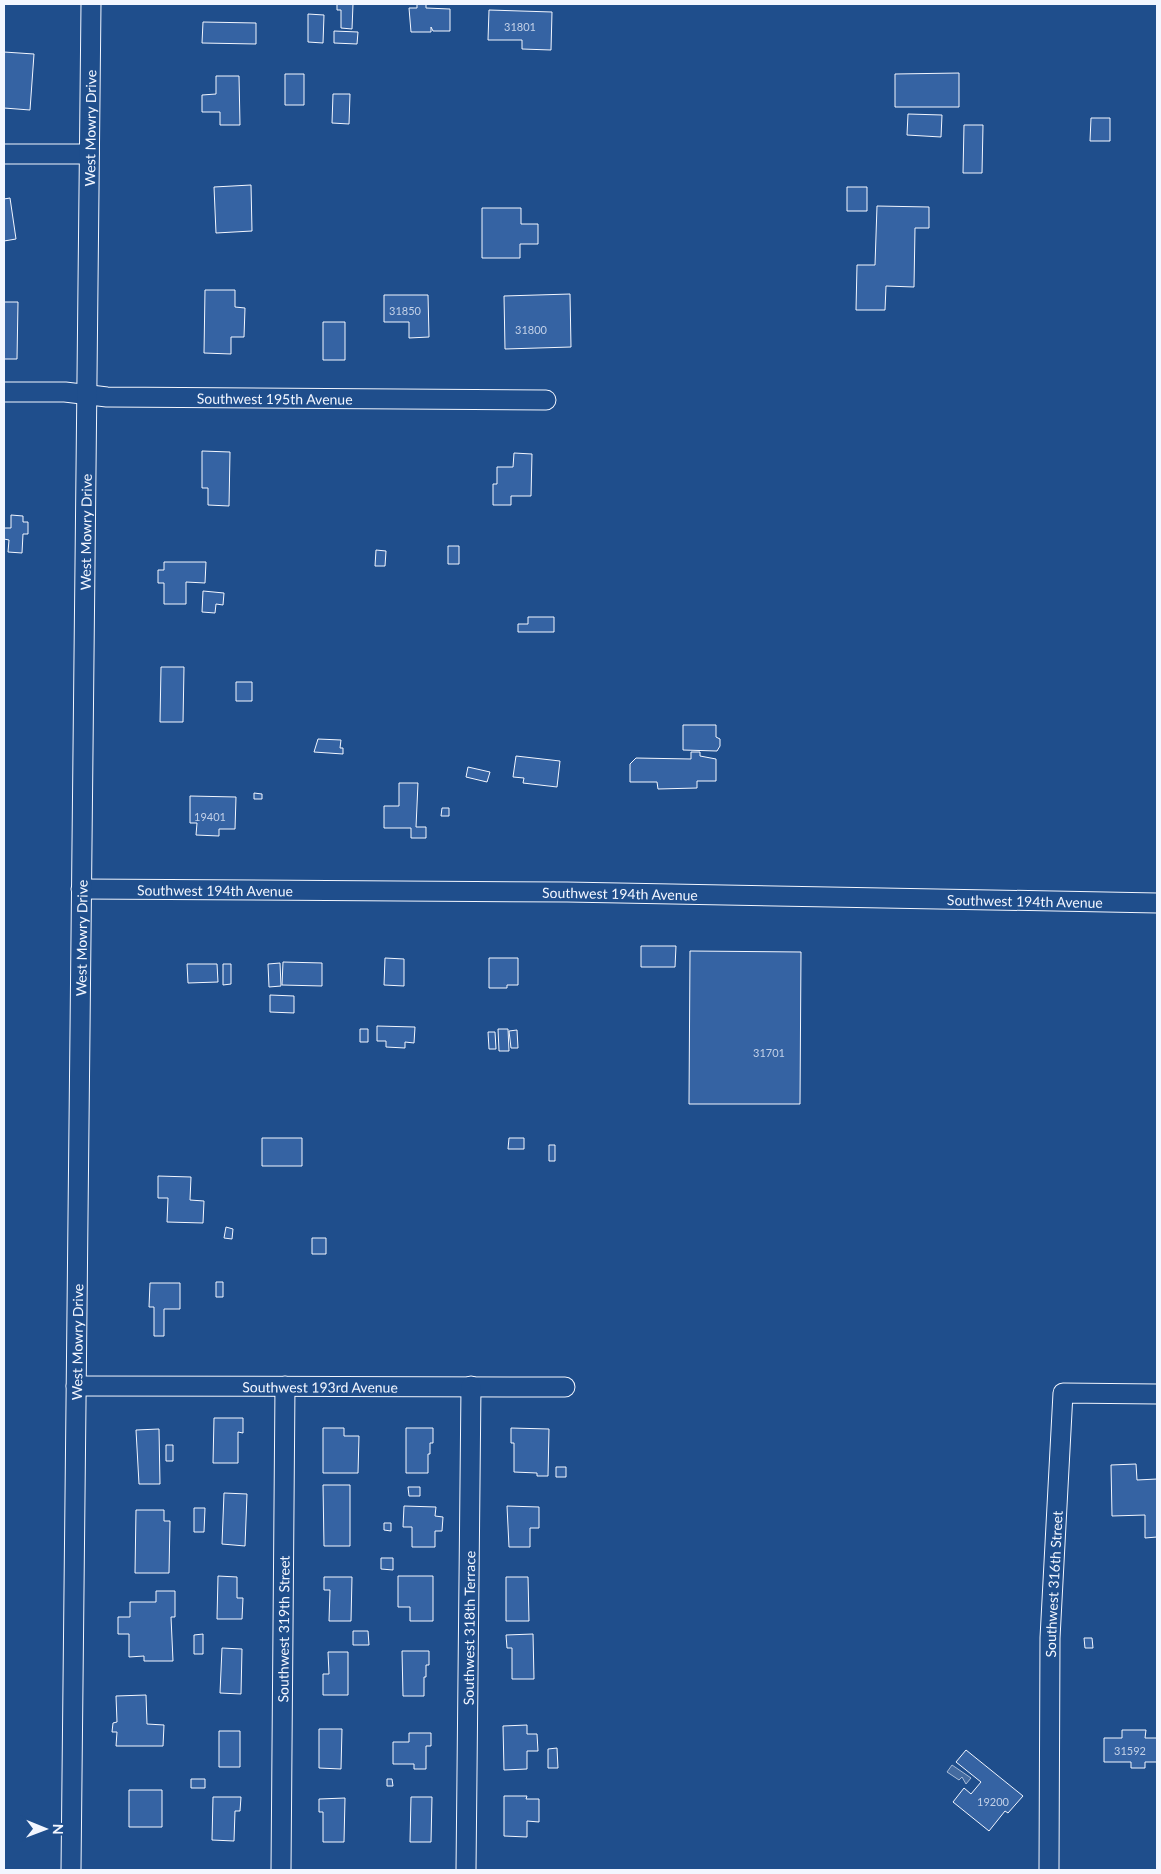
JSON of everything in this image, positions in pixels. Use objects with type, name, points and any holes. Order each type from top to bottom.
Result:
[{"type":"street","name":"West Mowry Drive","points":[[71,1870],[91,4]]},
{"type":"street","points":[[4,154],[89,154]]},
{"type":"street","name":"Southwest 195th Avenue","points":[[4,392],[87,394],[117,397],[546,400]]},
{"type":"street","name":"Southwest 194th Avenue","points":[[81,889],[577,892],[1157,903]]},
{"type":"street","name":"Southwest 193rd Avenue","points":[[76,1386],[565,1387]]},
{"type":"street","name":"Southwest 319th Street","points":[[281,1870],[285,1386]]},
{"type":"street","name":"Southwest 318th Terrace","points":[[466,1870],[471,1386]]},
{"type":"street","name":"Southwest 316th Street","points":[[1049,1870],[1050,1638],[1063,1393],[1157,1394]]},
{"type":"water","points":[[952,1765],[971,1778],[966,1784],[962,1777],[959,1780],[947,1772]]},
{"type":"building","points":[[337,4],[353,4],[352,29],[341,28],[341,10],[337,10]]},
{"type":"building","points":[[417,4],[426,4],[426,8],[450,9],[450,31],[433,31],[431,27],[431,32],[411,32],[409,8],[417,8]]},
{"type":"building","points":[[489,10],[552,12],[551,50],[522,49],[522,40],[488,40]]},
{"type":"building","points":[[308,14],[324,15],[323,43],[308,42]]},
{"type":"building","points":[[203,22],[256,23],[256,44],[202,43]]},
{"type":"building","points":[[334,31],[358,32],[357,44],[334,43]]},
{"type":"building","points":[[4,52],[34,54],[30,110],[4,108]]},
{"type":"building","points":[[959,73],[959,107],[895,107],[895,74]]},
{"type":"building","points":[[285,74],[304,74],[304,105],[285,105]]},
{"type":"building","points":[[216,76],[239,76],[240,125],[220,125],[220,112],[202,112],[202,95],[216,94]]},
{"type":"building","points":[[333,94],[350,94],[349,124],[332,123]]},
{"type":"building","points":[[908,114],[942,115],[941,137],[907,135]]},
{"type":"building","points":[[1091,118],[1110,118],[1110,141],[1090,141]]},
{"type":"building","points":[[964,125],[983,125],[982,173],[963,173]]},
{"type":"building","points":[[251,185],[252,231],[216,233],[214,187]]},
{"type":"building","points":[[847,187],[867,187],[867,211],[847,211]]},
{"type":"building","points":[[10,198],[16,239],[4,241],[4,199]]},
{"type":"building","points":[[877,206],[929,207],[929,228],[915,228],[914,287],[886,286],[885,310],[856,310],[857,265],[875,265]]},
{"type":"building","points":[[482,208],[521,208],[521,224],[538,224],[538,244],[520,244],[520,258],[482,258]]},
{"type":"building","points":[[205,290],[235,290],[235,307],[245,308],[244,337],[231,337],[231,354],[204,353]]},
{"type":"building","points":[[570,294],[571,347],[505,349],[504,296]]},
{"type":"building","points":[[384,295],[428,295],[429,337],[409,338],[409,322],[384,322]]},
{"type":"building","points":[[4,302],[18,302],[17,359],[4,359]]},
{"type":"building","points":[[323,322],[345,322],[345,360],[323,360]]},
{"type":"building","points":[[202,451],[230,452],[229,506],[208,505],[208,488],[202,488]]},
{"type":"building","points":[[514,453],[532,454],[531,496],[511,496],[511,505],[493,505],[493,484],[497,484],[497,467],[513,467]]},
{"type":"building","points":[[11,515],[23,516],[23,522],[28,522],[28,534],[23,534],[22,553],[8,552],[9,540],[4,539],[4,528],[11,528]]},
{"type":"building","points":[[448,546],[459,546],[459,564],[448,564]]},
{"type":"building","points":[[376,550],[386,551],[385,566],[375,566]]},
{"type":"building","points":[[164,562],[206,562],[205,583],[186,582],[186,604],[164,604],[164,583],[158,583],[158,570],[164,570]]},
{"type":"building","points":[[203,591],[224,593],[223,605],[216,604],[215,613],[202,612]]},
{"type":"building","points":[[528,617],[554,617],[554,632],[518,632],[518,624],[528,624]]},
{"type":"building","points":[[161,667],[184,667],[183,722],[160,722]]},
{"type":"building","points":[[236,682],[252,682],[252,701],[236,701]]},
{"type":"building","points":[[683,725],[716,725],[716,737],[720,739],[720,746],[717,751],[683,750]]},
{"type":"building","points":[[318,739],[341,740],[340,748],[343,748],[343,754],[314,752]]},
{"type":"building","points":[[691,752],[700,752],[700,756],[716,759],[716,781],[697,781],[697,788],[658,789],[657,782],[630,782],[630,764],[636,758],[691,759]]},
{"type":"building","points":[[516,756],[560,761],[557,787],[523,783],[524,778],[513,777]]},
{"type":"building","points":[[468,767],[490,772],[487,782],[466,777]]},
{"type":"building","points":[[399,783],[418,783],[416,827],[426,827],[426,838],[411,838],[411,828],[384,828],[384,806],[399,806]]},
{"type":"building","points":[[254,793],[262,794],[262,799],[254,799]]},
{"type":"building","points":[[190,796],[236,797],[235,829],[219,829],[219,836],[196,835],[197,823],[190,823]]},
{"type":"building","points":[[442,808],[449,808],[449,816],[441,816]]},
{"type":"building","points":[[641,946],[676,946],[675,967],[641,967]]},
{"type":"building","points":[[690,951],[801,952],[800,1104],[689,1104]]},
{"type":"building","points":[[385,958],[404,959],[404,986],[384,985]]},
{"type":"building","points":[[489,958],[518,958],[518,985],[507,985],[507,988],[489,988]]},
{"type":"building","points":[[283,962],[322,963],[322,986],[282,985]]},
{"type":"building","points":[[280,963],[281,986],[269,987],[268,964]]},
{"type":"building","points":[[187,964],[217,964],[218,982],[188,983]]},
{"type":"building","points":[[223,964],[231,964],[231,984],[223,985]]},
{"type":"building","points":[[270,995],[294,996],[294,1013],[270,1012]]},
{"type":"building","points":[[377,1026],[415,1027],[414,1043],[405,1042],[405,1048],[386,1047],[386,1041],[377,1041]]},
{"type":"building","points":[[360,1029],[368,1029],[368,1042],[360,1042]]},
{"type":"building","points":[[498,1029],[508,1029],[509,1051],[499,1051]]},
{"type":"building","points":[[517,1030],[518,1048],[511,1048],[509,1031]]},
{"type":"building","points":[[488,1032],[495,1032],[496,1049],[489,1049]]},
{"type":"building","points":[[262,1138],[302,1138],[302,1166],[262,1166]]},
{"type":"building","points":[[509,1138],[524,1138],[524,1149],[508,1149]]},
{"type":"building","points":[[549,1145],[555,1145],[555,1161],[549,1161]]},
{"type":"building","points":[[158,1176],[191,1177],[190,1200],[204,1201],[203,1223],[167,1222],[168,1198],[158,1198]]},
{"type":"building","points":[[226,1227],[233,1229],[232,1239],[224,1238]]},
{"type":"building","points":[[312,1238],[326,1238],[326,1254],[312,1254]]},
{"type":"building","points":[[216,1282],[223,1282],[223,1297],[216,1297]]},
{"type":"building","points":[[150,1283],[180,1283],[180,1309],[164,1309],[164,1336],[154,1336],[154,1307],[149,1307]]},
{"type":"building","points":[[214,1418],[243,1418],[243,1433],[238,1432],[238,1463],[213,1463]]},
{"type":"building","points":[[323,1428],[344,1428],[344,1436],[359,1436],[358,1473],[323,1473]]},
{"type":"building","points":[[406,1428],[433,1428],[433,1443],[430,1443],[430,1454],[428,1454],[428,1473],[406,1473]]},
{"type":"building","points":[[511,1428],[549,1429],[548,1476],[537,1476],[537,1473],[514,1472],[514,1443],[511,1443]]},
{"type":"building","points":[[159,1429],[160,1484],[139,1484],[136,1430]]},
{"type":"building","points":[[166,1445],[173,1445],[173,1461],[166,1461]]},
{"type":"building","points":[[1136,1464],[1137,1480],[1157,1479],[1157,1537],[1145,1538],[1145,1515],[1112,1516],[1111,1465]]},
{"type":"building","points":[[556,1467],[566,1467],[566,1477],[556,1477]]},
{"type":"building","points":[[323,1485],[350,1485],[350,1546],[324,1546]]},
{"type":"building","points":[[408,1487],[420,1487],[420,1496],[409,1496]]},
{"type":"building","points":[[224,1493],[247,1494],[245,1546],[222,1544]]},
{"type":"building","points":[[404,1506],[436,1507],[435,1516],[443,1517],[442,1531],[435,1531],[435,1547],[412,1547],[412,1527],[403,1527]]},
{"type":"building","points":[[507,1506],[539,1507],[539,1528],[530,1528],[530,1547],[509,1547]]},
{"type":"building","points":[[194,1508],[205,1508],[204,1532],[194,1532]]},
{"type":"building","points":[[136,1510],[164,1510],[164,1521],[170,1521],[169,1573],[135,1573]]},
{"type":"building","points":[[384,1523],[391,1523],[391,1531],[384,1530]]},
{"type":"building","points":[[381,1558],[393,1558],[393,1570],[381,1569]]},
{"type":"building","points":[[218,1576],[237,1577],[237,1598],[243,1598],[242,1619],[217,1619]]},
{"type":"building","points":[[398,1576],[433,1576],[433,1621],[410,1621],[410,1607],[398,1607]]},
{"type":"building","points":[[324,1577],[352,1577],[351,1621],[329,1621],[330,1590],[324,1590]]},
{"type":"building","points":[[506,1577],[528,1577],[529,1621],[506,1621]]},
{"type":"building","points":[[156,1591],[175,1591],[175,1617],[171,1617],[173,1661],[144,1661],[144,1656],[129,1657],[129,1634],[118,1634],[118,1617],[130,1617],[130,1602],[156,1602]]},
{"type":"building","points":[[353,1631],[368,1631],[369,1645],[353,1645]]},
{"type":"building","points":[[203,1634],[203,1654],[194,1654],[194,1635]]},
{"type":"building","points":[[533,1634],[534,1679],[512,1679],[512,1648],[507,1648],[506,1635]]},
{"type":"building","points":[[1084,1638],[1092,1638],[1093,1648],[1085,1648]]},
{"type":"building","points":[[222,1648],[242,1649],[241,1694],[220,1693]]},
{"type":"building","points":[[402,1651],[429,1651],[429,1665],[426,1665],[426,1677],[424,1677],[424,1696],[403,1696]]},
{"type":"building","points":[[328,1652],[348,1652],[348,1695],[323,1695],[323,1674],[329,1674]]},
{"type":"building","points":[[146,1695],[147,1724],[164,1725],[163,1746],[116,1746],[117,1732],[112,1732],[113,1723],[117,1722],[116,1696]]},
{"type":"building","points":[[527,1725],[527,1734],[537,1734],[538,1751],[527,1751],[527,1769],[504,1770],[503,1726]]},
{"type":"building","points":[[319,1729],[342,1729],[341,1769],[319,1768]]},
{"type":"building","points":[[1122,1730],[1146,1730],[1145,1738],[1157,1738],[1157,1762],[1145,1762],[1145,1768],[1131,1768],[1131,1762],[1104,1762],[1104,1738],[1122,1738]]},
{"type":"building","points":[[219,1731],[240,1731],[240,1767],[219,1767]]},
{"type":"building","points":[[409,1733],[431,1733],[431,1746],[426,1746],[426,1769],[414,1769],[414,1764],[393,1764],[393,1742],[409,1742]]},
{"type":"building","points":[[557,1748],[558,1768],[548,1768],[548,1749]]},
{"type":"building","points":[[966,1750],[1023,1796],[1008,1813],[1005,1811],[989,1831],[953,1802],[964,1788],[971,1794],[981,1782],[956,1762]]},
{"type":"building","points":[[191,1779],[205,1779],[205,1788],[191,1788]]},
{"type":"building","points":[[387,1779],[392,1779],[393,1786],[387,1786]]},
{"type":"building","points":[[129,1790],[162,1790],[162,1827],[129,1827]]},
{"type":"building","points":[[504,1796],[527,1796],[526,1799],[539,1799],[539,1822],[527,1821],[527,1837],[504,1836]]},
{"type":"building","points":[[213,1797],[241,1797],[240,1811],[235,1811],[234,1841],[212,1840]]},
{"type":"building","points":[[411,1797],[432,1797],[431,1842],[410,1842]]},
{"type":"building","points":[[345,1798],[344,1842],[323,1842],[323,1812],[319,1812],[319,1799]]}]
